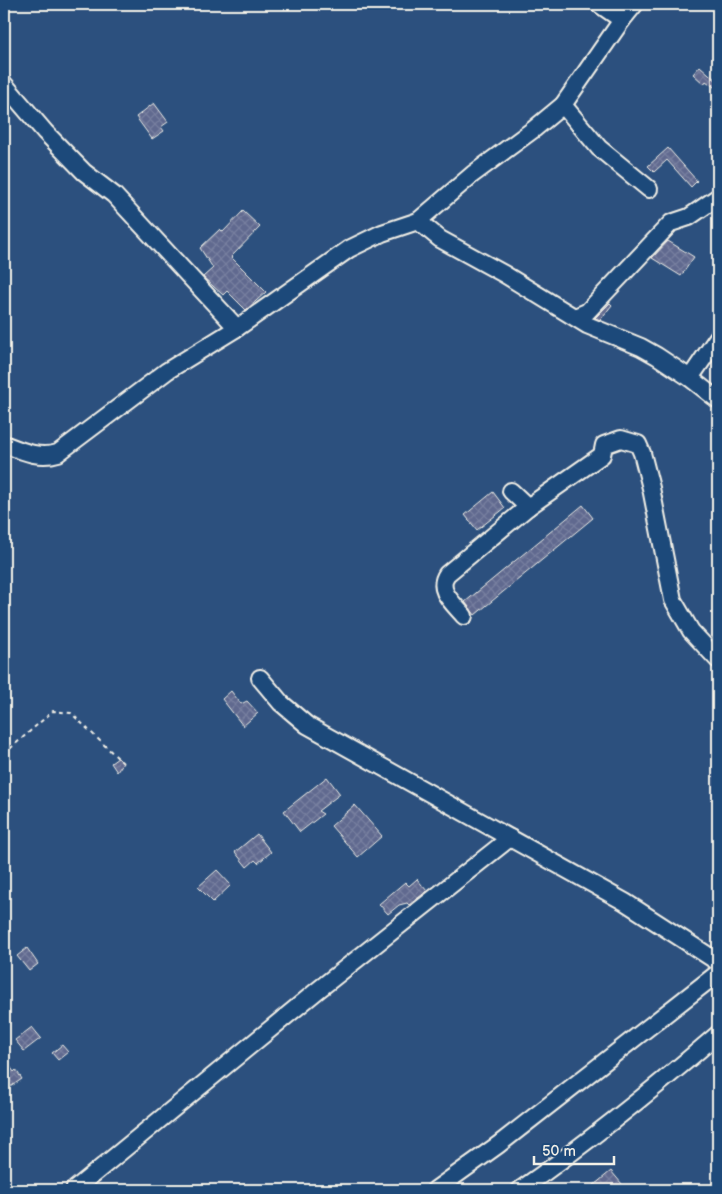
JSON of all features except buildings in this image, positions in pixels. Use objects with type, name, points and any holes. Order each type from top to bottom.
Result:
[{"type":"street","points":[[599,4],[622,20]]},
{"type":"street","points":[[4,444],[32,454],[47,456],[58,453],[167,371],[237,328],[350,249],[382,233],[418,221],[474,174],[563,105],[622,20],[636,4]]},
{"type":"street","points":[[4,84],[45,132],[84,172],[114,195],[237,328]]},
{"type":"street","points":[[563,105],[599,148],[649,189]]},
{"type":"street","points":[[575,317],[587,312],[671,223],[689,218],[718,197]]},
{"type":"street","points":[[418,221],[440,239],[504,274],[587,325],[641,347],[690,378],[718,400]]},
{"type":"street","points":[[690,378],[718,337]]},
{"type":"street","points":[[464,616],[442,588],[442,581],[447,574],[528,507],[602,455],[604,444],[621,439],[638,444],[651,488],[673,600],[691,632],[718,660]]},
{"type":"street","points":[[510,491],[528,507]]},
{"type":"street","points":[[260,678],[281,703],[307,726],[625,902],[718,962]]},
{"type":"street","points":[[74,1190],[318,990],[510,838]]},
{"type":"street","points":[[436,1190],[505,1139],[718,972]]},
{"type":"street","points":[[520,1190],[571,1154],[648,1094],[718,1034]]},
{"type":"path","points":[[4,754],[53,711],[71,713],[123,763]]}]
